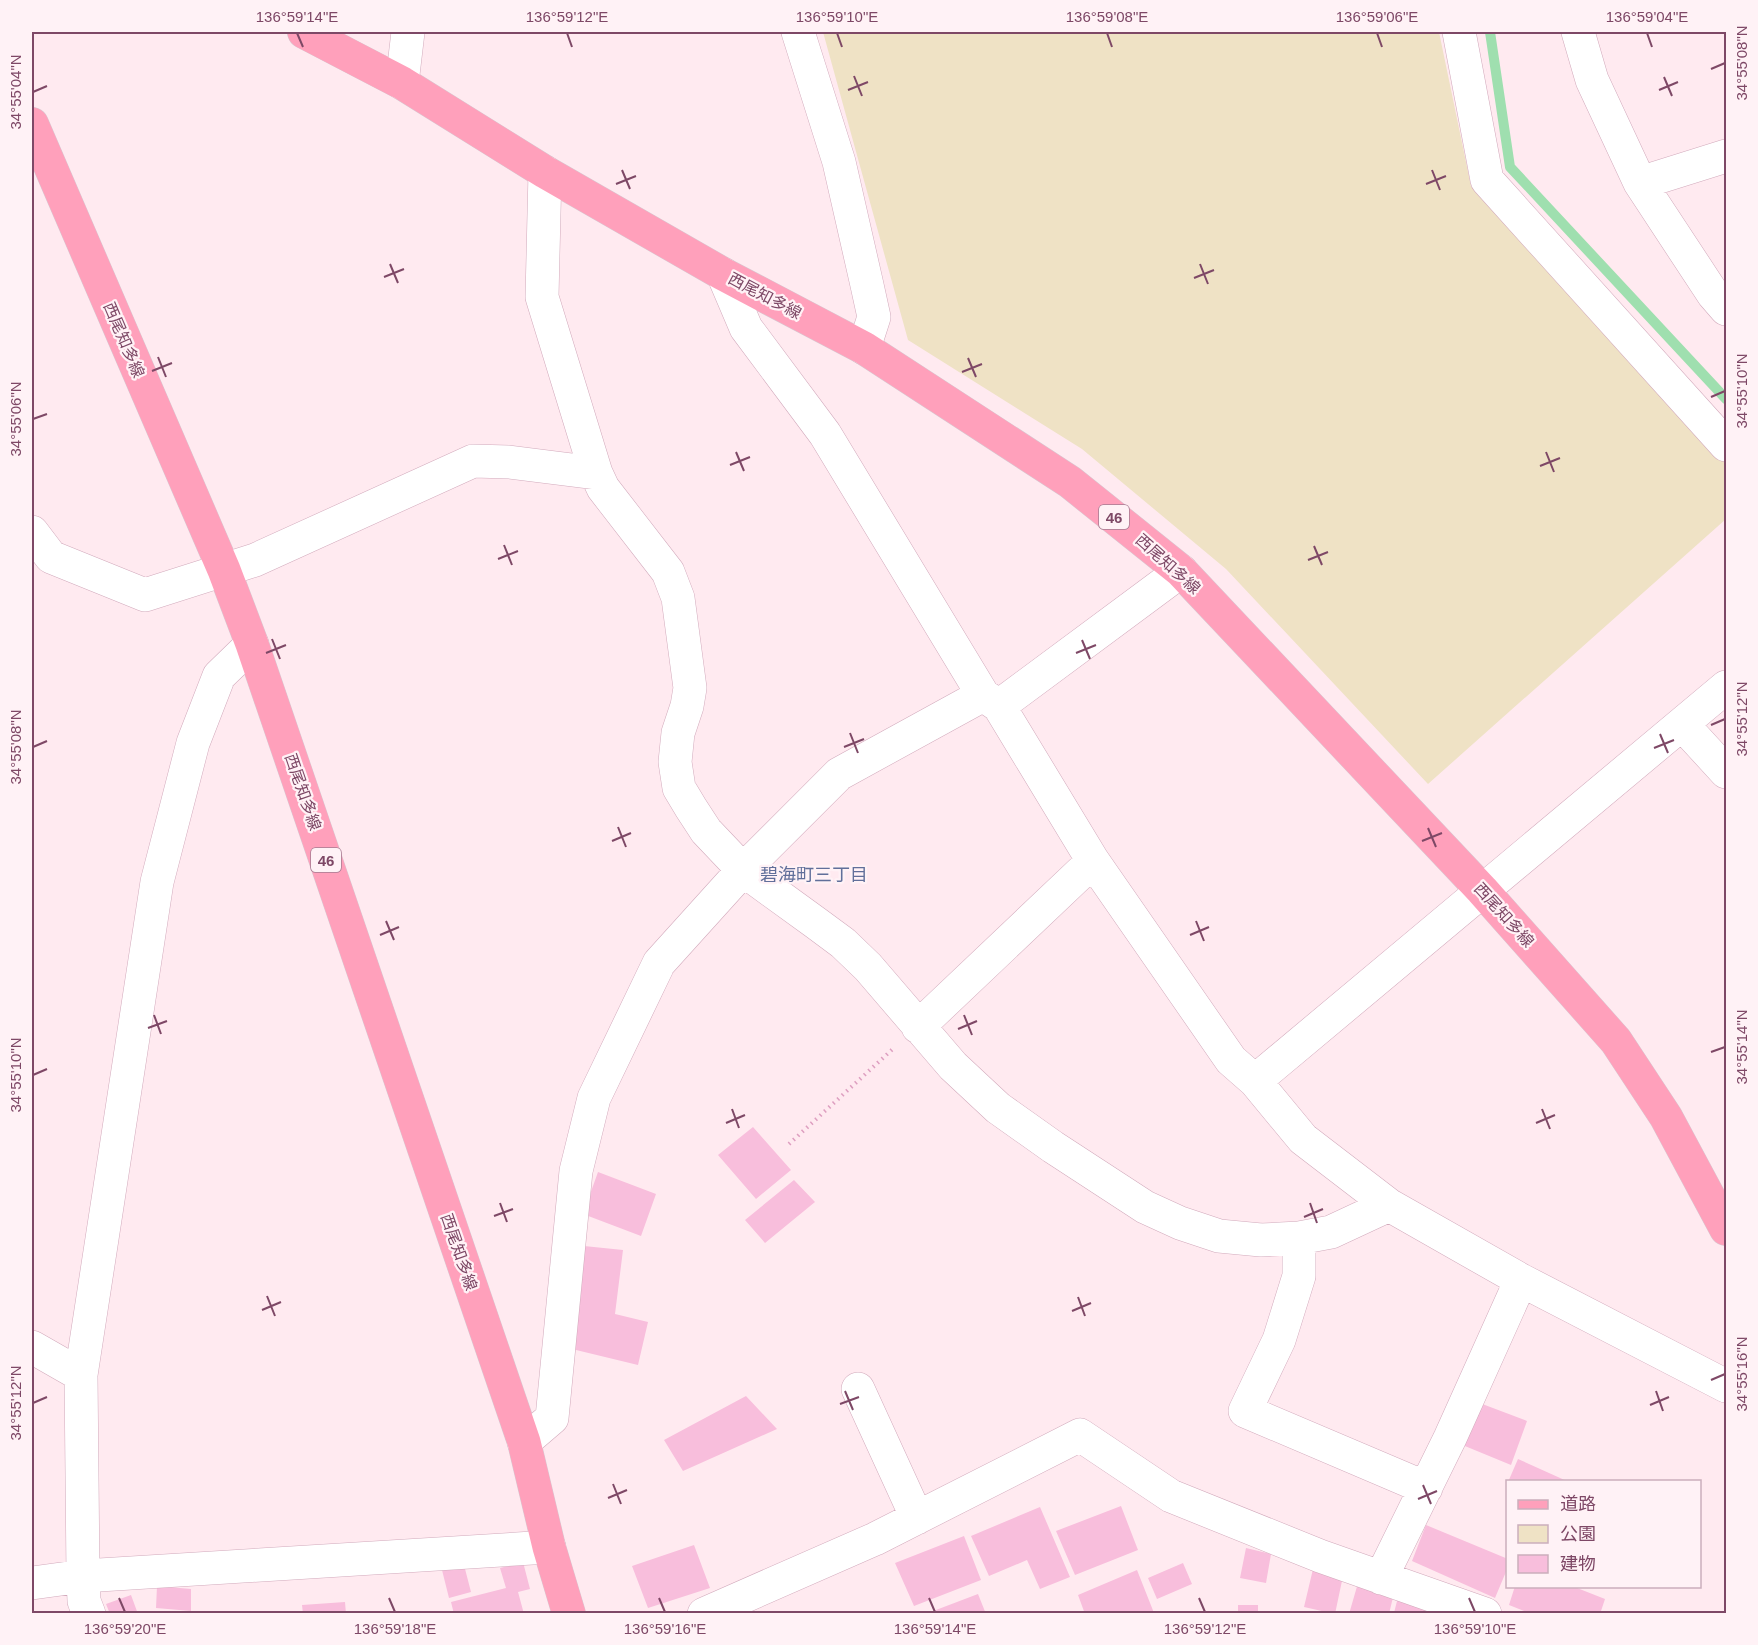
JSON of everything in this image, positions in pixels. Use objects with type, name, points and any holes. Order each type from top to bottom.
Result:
[{"type":"main road","name":"西尾知多線","points":[[304,32],[402,83],[545,172],[723,274],[864,348],[1070,482],[1181,571],[1482,890],[1616,1041],[1666,1117],[1726,1229]]},
{"type":"main road","name":"西尾知多線","points":[[32,124],[224,570],[252,644],[524,1442],[549,1547],[569,1614]]},
{"type":"street","points":[[402,83],[408,32]]},
{"type":"street","points":[[798,32],[839,162],[874,316],[864,348]]},
{"type":"street","points":[[1459,32],[1487,180],[1726,445]]},
{"type":"street","points":[[1578,32],[1592,80],[1640,183],[1713,294],[1726,309]]},
{"type":"street","points":[[1640,183],[1726,156]]},
{"type":"street","points":[[545,172],[542,297],[596,473],[603,488],[669,572],[678,598],[690,688],[678,733],[675,762],[679,788],[706,831],[743,870],[843,943],[868,967],[953,1066],[998,1108],[1145,1207],[1180,1223],[1219,1236],[1261,1240],[1299,1238],[1331,1232],[1389,1204]]},
{"type":"street","points":[[723,274],[746,328],[825,434],[1093,861],[1231,1060],[1255,1081],[1303,1139],[1389,1204],[1521,1280],[1726,1386]]},
{"type":"street","points":[[32,532],[51,557],[145,595],[255,560],[473,461],[509,462],[596,473]]},
{"type":"street","points":[[524,1442],[552,1418],[576,1171],[594,1098],[659,963],[743,870],[839,774],[991,700],[1181,571]]},
{"type":"street","points":[[89,1614],[84,1601],[83,1576],[81,1375],[157,882],[193,743],[219,676],[252,644]]},
{"type":"street","points":[[1255,1081],[1726,687]]},
{"type":"street","points":[[1682,724],[1726,772]]},
{"type":"street","points":[[918,1027],[1093,861]]},
{"type":"street","points":[[1299,1238],[1299,1276],[1279,1340],[1245,1411],[1426,1488]]},
{"type":"street","points":[[1381,1578],[1450,1438],[1521,1280]]},
{"type":"street","points":[[32,1347],[81,1375]]},
{"type":"street","points":[[858,1389],[917,1518]]},
{"type":"street","points":[[704,1614],[875,1539],[1080,1435],[1171,1496],[1320,1556],[1485,1614]]},
{"type":"street","points":[[32,1583],[83,1576],[549,1547]]},
{"type":"path","points":[[789,1144],[918,1027]]},
{"type":"green space","points":[[823,32],[1439,32],[1471,186],[1726,462],[1726,519],[1428,784],[1226,569],[1082,449],[908,340]]},
{"type":"building","points":[[753,1127],[791,1170],[756,1199],[718,1155]]},
{"type":"building","points":[[598,1172],[656,1194],[641,1236],[583,1214]]},
{"type":"building","points":[[794,1180],[815,1202],[765,1243],[745,1220]]},
{"type":"building","points":[[584,1246],[623,1250],[615,1314],[648,1322],[638,1365],[572,1349]]},
{"type":"building","points":[[746,1396],[777,1429],[683,1471],[664,1440]]},
{"type":"building","points":[[1477,1402],[1527,1421],[1511,1465],[1460,1444]]},
{"type":"building","points":[[1518,1459],[1565,1480],[1509,1480]]},
{"type":"building","points":[[1121,1506],[1138,1550],[1075,1575],[1056,1531]]},
{"type":"building","points":[[1040,1507],[1070,1577],[1040,1589],[1027,1560],[989,1576],[971,1536]]},
{"type":"building","points":[[1426,1525],[1506,1558],[1506,1572],[1495,1598],[1412,1561]]},
{"type":"building","points":[[964,1536],[981,1580],[914,1606],[895,1563]]},
{"type":"building","points":[[694,1545],[710,1588],[648,1608],[632,1566]]},
{"type":"building","points":[[1246,1548],[1271,1554],[1266,1583],[1240,1578]]},
{"type":"building","points":[[523,1562],[530,1589],[518,1592],[524,1614],[454,1614],[451,1602],[506,1588],[500,1568]]},
{"type":"building","points":[[1183,1563],[1192,1584],[1157,1599],[1148,1578]]},
{"type":"building","points":[[464,1565],[471,1592],[449,1598],[442,1570]]},
{"type":"building","points":[[1313,1569],[1343,1576],[1335,1614],[1304,1607]]},
{"type":"building","points":[[1137,1570],[1154,1613],[1085,1614],[1078,1595]]},
{"type":"building","points":[[1358,1583],[1394,1593],[1389,1614],[1349,1614]]},
{"type":"building","points":[[157,1586],[191,1589],[191,1611],[156,1608]]},
{"type":"building","points":[[1514,1588],[1577,1588],[1605,1599],[1600,1614],[1532,1614],[1509,1605]]},
{"type":"building","points":[[1399,1593],[1443,1614],[1394,1613]]},
{"type":"building","points":[[978,1594],[986,1614],[928,1614],[928,1613]]},
{"type":"building","points":[[131,1595],[138,1614],[110,1614],[106,1604]]},
{"type":"building","points":[[345,1602],[346,1614],[303,1614],[302,1605]]},
{"type":"building","points":[[1238,1605],[1258,1605],[1258,1614],[1238,1614]]},
{"type":"waterway","points":[[1490,32],[1510,167],[1726,399]]},
{"type":"district","name":"碧海町三丁目","points":[[814,875]]}]
